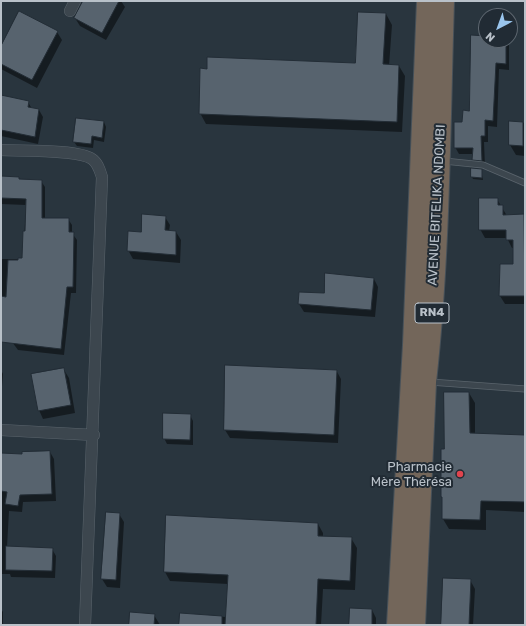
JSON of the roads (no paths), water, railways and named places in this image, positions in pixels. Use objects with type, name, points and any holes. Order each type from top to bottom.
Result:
[{"type":"highway","name":"AVENUE BITELIKA NDOMBI","points":[[415,625],[426,382],[430,344],[431,160],[427,1]]},
{"type":"highway","name":"AVENUE BITELIKA NDOMBI","points":[[397,625],[444,1]]},
{"type":"street","points":[[1,150],[68,153],[88,156],[94,159],[102,178],[99,227],[94,435],[86,625]]},
{"type":"street","points":[[1,430],[94,435]]},
{"type":"lane","points":[[431,160],[483,165],[525,183]]},
{"type":"lane","points":[[426,382],[525,389]]},
{"type":"place","name":"Pharmacie Mère Thérésa","points":[[460,474]]}]
